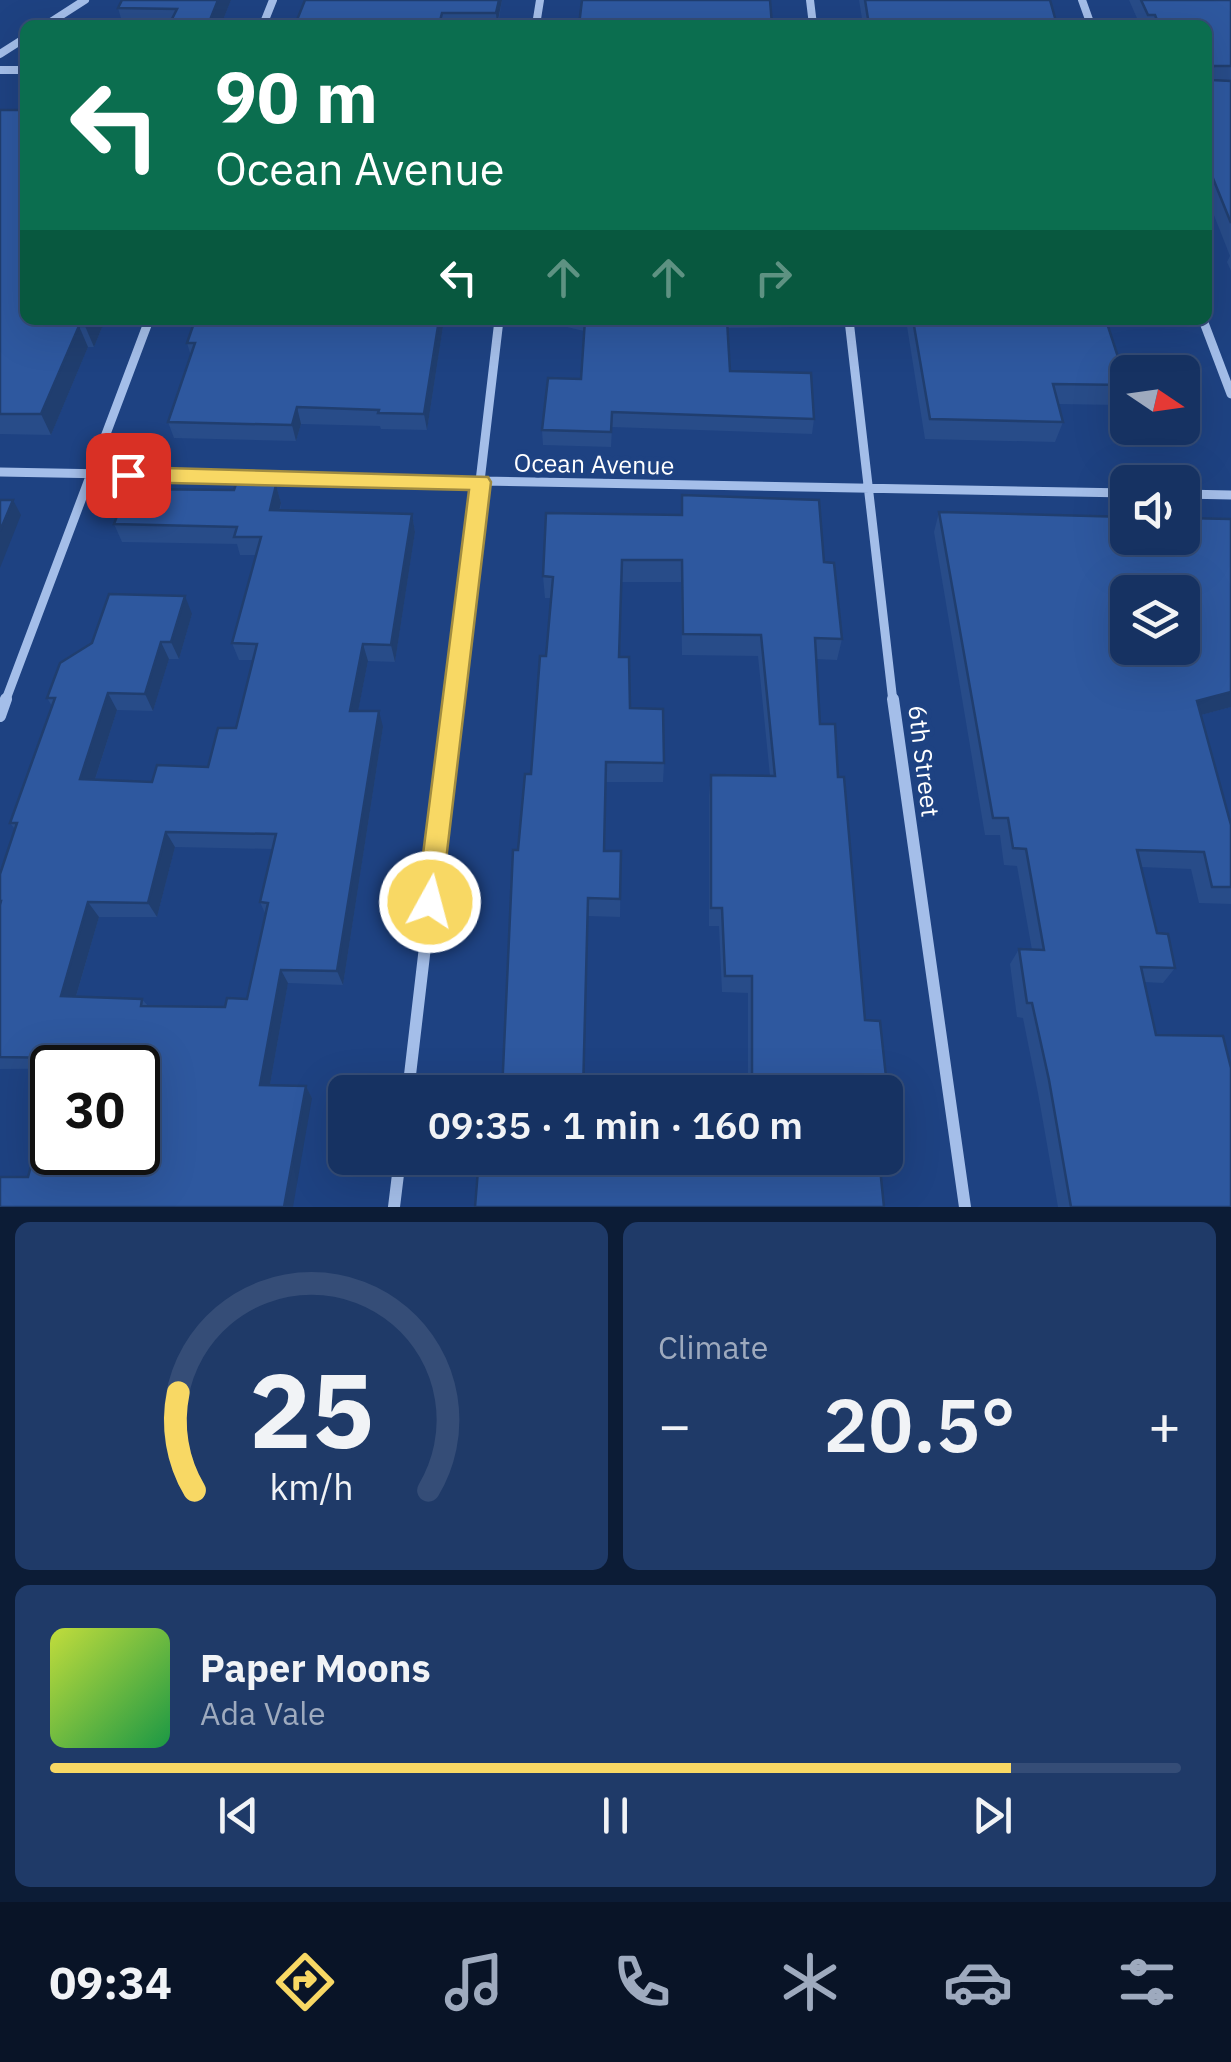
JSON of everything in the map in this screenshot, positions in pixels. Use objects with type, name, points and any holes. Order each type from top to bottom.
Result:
[{"type":"street","points":[[54,20],[85,0]]},
{"type":"street","points":[[0,716],[147,325]]},
{"type":"street","points":[[410,1075],[499,325]]},
{"type":"street","name":"6th Street","points":[[850,325],[899,752],[965,1207]]},
{"type":"street","points":[[1205,325],[1231,394]]},
{"type":"street","name":"Ocean Avenue","points":[[0,472],[1110,493]]},
{"type":"street","points":[[1200,495],[1231,496]]},
{"type":"street","points":[[394,1207],[398,1175]]},
{"type":"building","points":[[122,0],[218,0],[210,20],[172,20],[177,9],[118,8]]},
{"type":"building","points":[[305,0],[499,0],[496,13],[442,13],[440,20],[297,20]]},
{"type":"building","points":[[582,0],[770,0],[772,20],[580,20]]},
{"type":"building","points":[[865,0],[1050,0],[1056,20],[868,20]]},
{"type":"building","points":[[1141,0],[1231,0],[1231,66],[1212,68],[1212,20],[1157,20],[1155,15],[1148,15]]},
{"type":"building","points":[[1212,80],[1231,81],[1231,223],[1212,176]]},
{"type":"building","points":[[0,110],[20,110],[20,325],[86,325],[79,326],[41,414],[0,414]]},
{"type":"building","points":[[193,325],[438,325],[424,414],[297,407],[292,425],[168,422],[195,343],[187,343]]},
{"type":"building","points":[[585,325],[727,325],[730,371],[811,373],[814,419],[612,412],[611,432],[542,430],[548,378],[581,379]]},
{"type":"building","points":[[914,325],[1108,325],[1117,355],[1110,355],[1110,385],[1053,384],[1063,422],[930,419]]},
{"type":"building","points":[[236,484],[276,485],[270,510],[412,514],[391,645],[363,644],[350,711],[379,711],[337,971],[281,970],[260,1085],[306,1086],[284,1207],[0,1207],[0,1177],[28,1177],[30,1169],[30,1175],[160,1175],[160,1045],[30,1045],[30,1058],[0,1057],[0,874],[17,823],[10,823],[55,698],[47,698],[60,663],[92,643],[109,594],[185,596],[171,642],[161,642],[145,694],[108,693],[80,779],[152,782],[157,765],[208,767],[218,728],[236,728],[257,644],[232,643],[261,537],[234,537],[237,527],[114,524],[127,489],[234,490]],"holes":[[[166,832],[276,834],[260,902],[268,903],[247,999],[227,998],[225,1007],[141,1006],[142,999],[61,996],[88,902],[148,903]]]},
{"type":"building","points":[[682,495],[819,500],[824,562],[834,563],[842,639],[815,638],[820,724],[835,724],[838,777],[844,777],[865,1020],[880,1021],[886,1075],[752,1075],[752,976],[725,976],[722,908],[711,908],[711,775],[775,776],[761,635],[683,634],[682,560],[622,560],[619,657],[629,657],[630,708],[663,709],[664,763],[606,762],[604,851],[621,851],[620,899],[588,898],[583,1075],[503,1075],[513,850],[518,850],[525,774],[531,774],[540,656],[546,656],[553,577],[543,576],[546,513],[682,515]]},
{"type":"building","points":[[0,500],[13,500],[0,531]]},
{"type":"building","points":[[939,512],[1110,517],[1110,555],[1200,555],[1200,518],[1231,519],[1231,692],[1197,701],[1231,825],[1231,887],[1212,887],[1204,852],[1137,850],[1157,933],[1168,934],[1175,968],[1141,967],[1156,1035],[1223,1036],[1231,1068],[1231,1207],[1071,1207],[1049,1080],[1032,1003],[1027,1003],[1019,949],[1044,950],[1026,849],[1013,848],[1008,818],[993,818]]},
{"type":"building","points":[[478,1175],[881,1175],[884,1207],[475,1207]]},
{"type":"route","points":[[128,475],[480,482],[430,902]]}]
